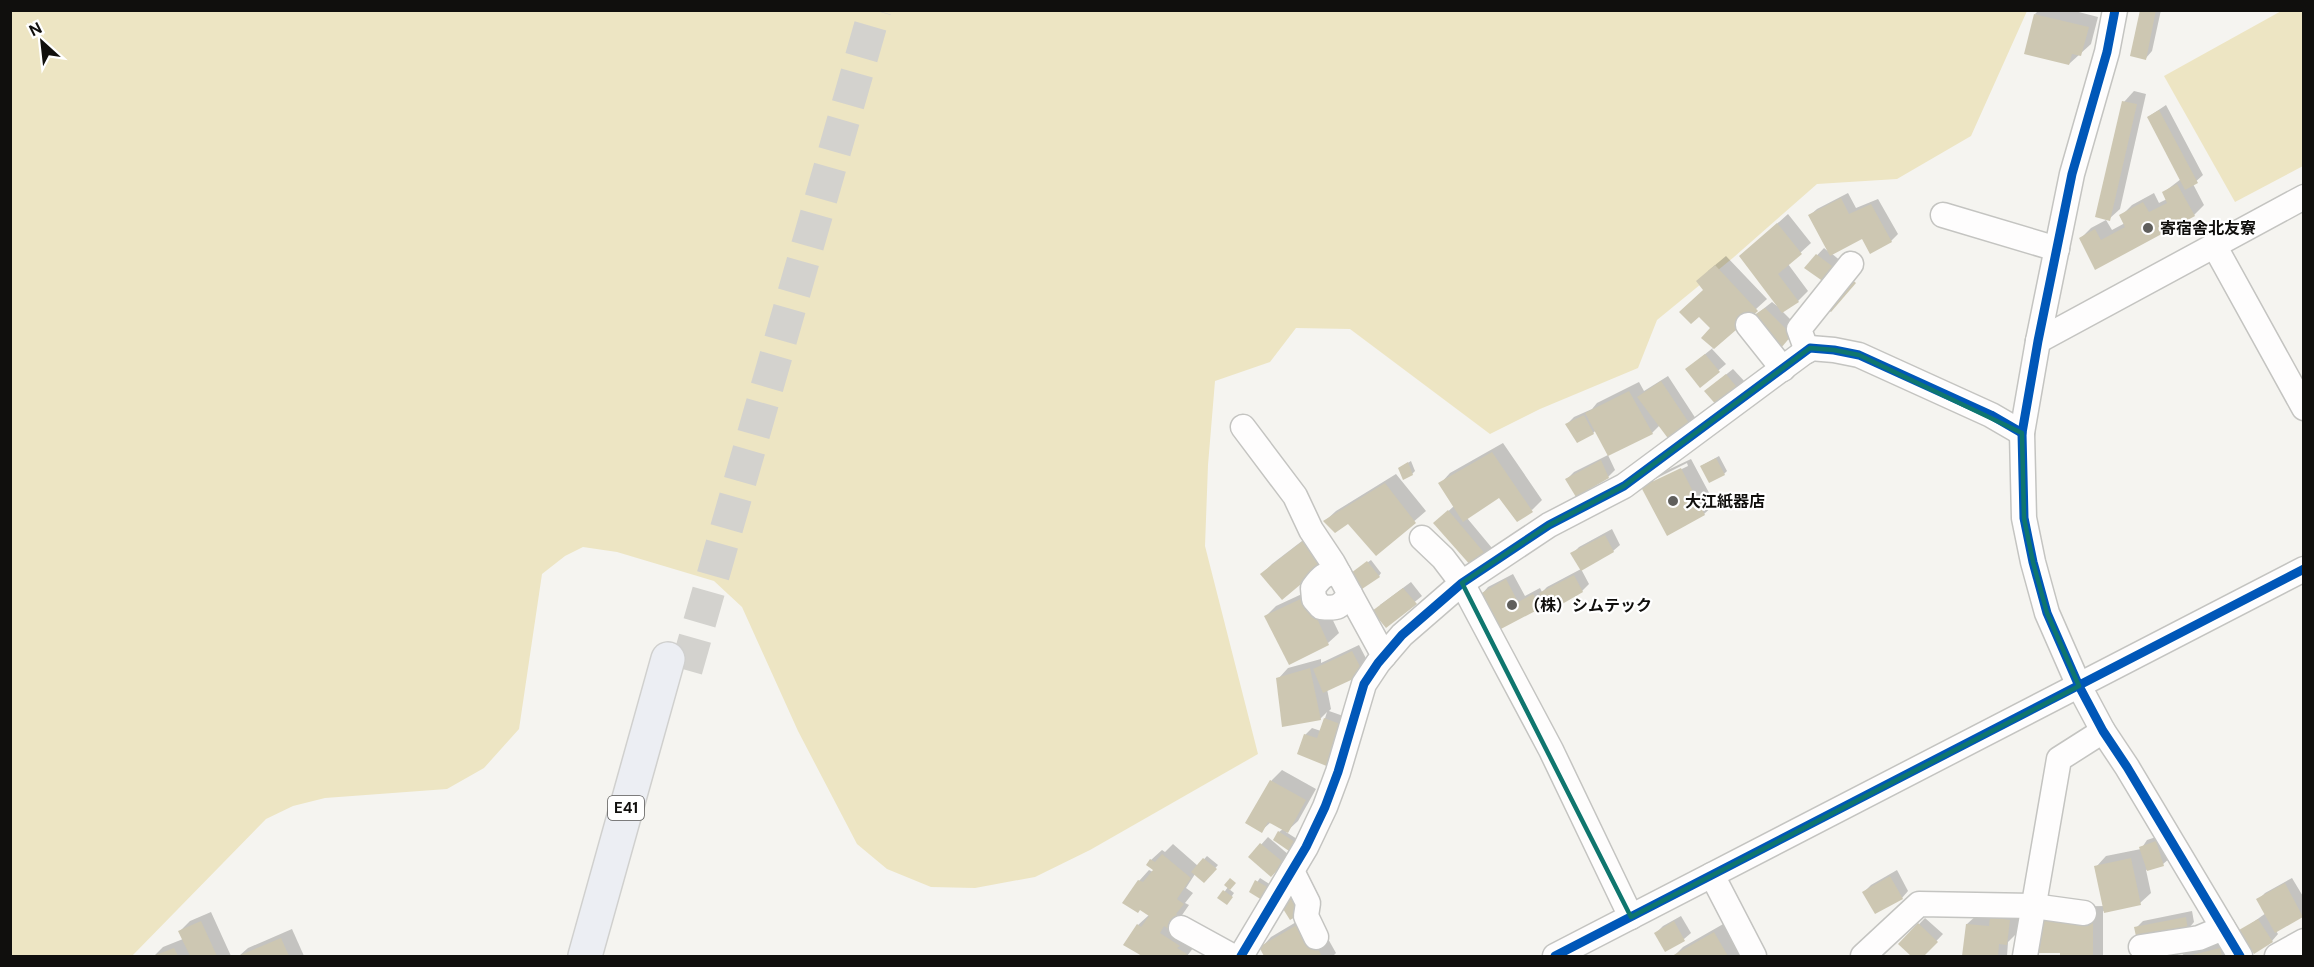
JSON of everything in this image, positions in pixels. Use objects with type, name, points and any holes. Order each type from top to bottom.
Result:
[{"type":"highway","name":"E41","points":[[585,957],[677,665],[606,957]]},
{"type":"street","points":[[2115,10],[2107,52],[2072,174],[2038,341],[2022,433],[2024,518],[2032,562],[2047,613],[2079,686],[2103,732],[2127,767],[2240,957]]},
{"type":"street","points":[[2038,341],[2304,197]]},
{"type":"street","points":[[1943,215],[2057,249]]},
{"type":"street","points":[[2214,245],[2304,408]]},
{"type":"street","points":[[1808,351],[1799,329],[1851,264]]},
{"type":"street","points":[[1748,325],[1783,369]]},
{"type":"street","points":[[1241,957],[1292,871],[1325,807],[1338,772],[1364,684],[1402,635],[1462,583],[1549,525],[1624,486],[1810,348],[1859,355],[1992,415],[2022,433]]},
{"type":"street","points":[[1243,427],[1295,496],[1311,530],[1345,584],[1384,656]]},
{"type":"street","points":[[1422,538],[1443,558],[1462,583],[1551,750],[1631,917]]},
{"type":"street","points":[[1555,957],[2304,569]]},
{"type":"street","points":[[2025,957],[2059,759],[2103,732]]},
{"type":"street","points":[[1292,871],[1308,903],[1306,916],[1316,937]]},
{"type":"street","points":[[1712,875],[1754,957]]},
{"type":"street","points":[[1863,957],[1919,904],[2033,906],[2084,913]]},
{"type":"street","points":[[1181,928],[1226,951],[1232,957]]},
{"type":"street","points":[[2141,947],[2199,938],[2223,928]]},
{"type":"street","points":[[2277,957],[2304,941]]},
{"type":"highlighted area","points":[[1810,348],[1834,350],[1859,355],[2022,433],[2024,518],[2033,562],[2047,613],[2079,686],[1631,917],[1462,583],[1549,525],[1624,486]]},
{"type":"shaded area","points":[[2283,10],[2303,11],[2303,166],[2235,202],[2164,76]]},
{"type":"shaded area","points":[[10,11],[2027,11],[1971,136],[1897,179],[1817,184],[1734,257],[1657,320],[1638,368],[1540,409],[1490,434],[1350,329],[1296,328],[1270,362],[1215,381],[1208,465],[1205,546],[1258,754],[1090,850],[1035,877],[975,888],[931,887],[887,869],[857,844],[798,731],[742,607],[714,581],[617,552],[583,547],[565,556],[542,574],[519,729],[484,768],[447,789],[325,798],[293,806],[266,819],[132,956],[11,956]]},
{"type":"building","points":[[2140,10],[2156,10],[2146,60],[2130,56]]},
{"type":"building","points":[[2034,14],[2089,27],[2081,56],[2072,54],[2069,65],[2024,54]]},
{"type":"building","points":[[2122,101],[2137,104],[2110,221],[2095,217]]},
{"type":"building","points":[[2159,110],[2198,183],[2185,190],[2147,117]]},
{"type":"building","name":"寄宿舎北友寮","points":[[2177,184],[2195,216],[2095,270],[2079,238],[2095,229],[2101,240],[2125,227],[2119,215],[2143,202],[2149,212],[2167,203],[2162,192]]},
{"type":"building","points":[[1841,198],[1849,214],[1871,204],[1892,242],[1870,254],[1862,239],[1830,256],[1808,215]]},
{"type":"building","points":[[1777,223],[1802,254],[1778,274],[1799,302],[1782,313],[1739,256]]},
{"type":"building","points":[[1816,254],[1836,269],[1824,282],[1804,268]]},
{"type":"building","points":[[1715,265],[1758,311],[1714,349],[1701,338],[1710,328],[1699,317],[1691,324],[1679,312],[1703,290],[1696,281]]},
{"type":"building","points":[[1849,277],[1856,283],[1831,312],[1824,307]]},
{"type":"building","points":[[1765,308],[1792,335],[1781,348],[1751,317]]},
{"type":"building","points":[[1705,354],[1720,372],[1700,388],[1685,369]]},
{"type":"building","points":[[1726,374],[1740,391],[1718,407],[1704,391]]},
{"type":"building","points":[[1661,381],[1691,426],[1670,441],[1637,397]]},
{"type":"building","points":[[1629,391],[1653,434],[1608,456],[1585,413]]},
{"type":"building","points":[[1584,415],[1594,434],[1577,443],[1565,424]]},
{"type":"building","points":[[1492,452],[1533,512],[1517,522],[1499,498],[1463,522],[1438,483]]},
{"type":"building","points":[[1716,458],[1725,475],[1709,483],[1700,466]]},
{"type":"building","points":[[1601,460],[1609,478],[1576,497],[1565,479]]},
{"type":"building","points":[[1408,462],[1413,475],[1403,480],[1398,468]]},
{"type":"building","name":"大江紙器店","points":[[1681,468],[1705,515],[1667,536],[1641,487]]},
{"type":"building","points":[[1385,483],[1416,523],[1376,556],[1348,524],[1335,533],[1323,521]]},
{"type":"building","points":[[1448,510],[1487,556],[1472,567],[1433,523]]},
{"type":"building","points":[[1605,535],[1614,552],[1581,571],[1570,553]]},
{"type":"building","points":[[1304,540],[1325,564],[1282,600],[1260,574]]},
{"type":"building","points":[[1367,561],[1380,577],[1362,589],[1351,573]]},
{"type":"building","points":[[1574,575],[1583,592],[1550,611],[1539,593]]},
{"type":"building","name":"（株）シムテック","points":[[1506,579],[1518,602],[1533,594],[1541,608],[1499,630],[1480,594]]},
{"type":"building","points":[[1403,588],[1417,604],[1386,628],[1372,611]]},
{"type":"building","points":[[1307,596],[1329,645],[1289,665],[1264,616]]},
{"type":"building","points":[[1352,651],[1364,674],[1323,693],[1313,669]]},
{"type":"building","points":[[1310,668],[1321,720],[1282,727],[1276,678]]},
{"type":"building","points":[[1324,718],[1343,725],[1329,767],[1297,754],[1304,734],[1317,738]]},
{"type":"building","points":[[1270,780],[1306,800],[1288,833],[1268,822],[1262,833],[1245,823]]},
{"type":"building","points":[[1278,831],[1295,842],[1289,851],[1273,840]]},
{"type":"building","points":[[2156,841],[2164,866],[2147,871],[2139,847]]},
{"type":"building","points":[[1260,843],[1284,863],[1271,877],[1248,857]]},
{"type":"building","points":[[1162,854],[1191,878],[1177,899],[1184,904],[1176,914],[1179,916],[1170,930],[1164,926],[1160,933],[1180,946],[1177,948],[1187,954],[1186,956],[1142,956],[1123,945],[1137,924],[1141,927],[1149,916],[1140,910],[1138,913],[1122,903],[1138,880],[1143,882],[1153,870],[1146,865],[1150,859],[1155,862]]},
{"type":"building","points":[[1203,858],[1217,869],[1204,883],[1191,872]]},
{"type":"building","points":[[2131,858],[2141,905],[2104,913],[2094,866]]},
{"type":"building","points":[[1890,876],[1903,899],[1875,914],[1862,892]]},
{"type":"building","points":[[1230,878],[1236,883],[1230,890],[1224,885]]},
{"type":"building","points":[[1255,880],[1269,888],[1262,900],[1249,892]]},
{"type":"building","points":[[2285,883],[2303,917],[2275,933],[2256,899]]},
{"type":"building","points":[[1223,890],[1233,897],[1227,905],[1217,898]]},
{"type":"building","points":[[1293,897],[1302,913],[1290,920],[1280,904]]},
{"type":"building","points":[[2038,916],[2093,916],[2093,956],[2038,953]]},
{"type":"building","points":[[1990,917],[2010,920],[2007,945],[1999,944],[1998,956],[1962,956],[1966,924],[1989,926]]},
{"type":"building","points":[[2186,917],[2188,930],[2137,941],[2134,927]]},
{"type":"building","points":[[2258,919],[2273,942],[2254,954],[2239,930]]},
{"type":"building","points":[[201,921],[217,956],[190,956],[178,931]]},
{"type":"building","points":[[1674,921],[1685,941],[1665,952],[1654,933]]},
{"type":"building","points":[[1302,922],[1322,956],[1264,956],[1259,947]]},
{"type":"building","points":[[1918,923],[1938,942],[1924,956],[1911,956],[1898,944]]},
{"type":"building","points":[[1714,932],[1728,956],[1672,956]]},
{"type":"building","points":[[281,938],[289,956],[238,956]]},
{"type":"building","points":[[174,948],[178,956],[153,956]]},
{"type":"building","points":[[2220,948],[2222,956],[2188,956]]},
{"type":"tunnel","points":[[686,670],[875,10]]},
{"type":"cycle path","points":[[2115,10],[2107,52],[2072,174],[2038,341],[2022,433],[2024,518],[2047,613],[2079,686],[2103,731],[2240,956]]},
{"type":"cycle path","points":[[1241,956],[1306,847],[1325,807],[1338,772],[1364,684],[1378,663],[1402,635],[1462,583],[1549,525],[1624,486],[1810,348],[1859,355],[1991,415],[2022,433]]},
{"type":"cycle path","points":[[1555,956],[2304,569]]},
{"type":"place","name":"寄宿舎北友寮","points":[[2148,228]]},
{"type":"place","name":"大江紙器店","points":[[1673,501]]},
{"type":"place","name":"（株）シムテック","points":[[1512,605]]}]
